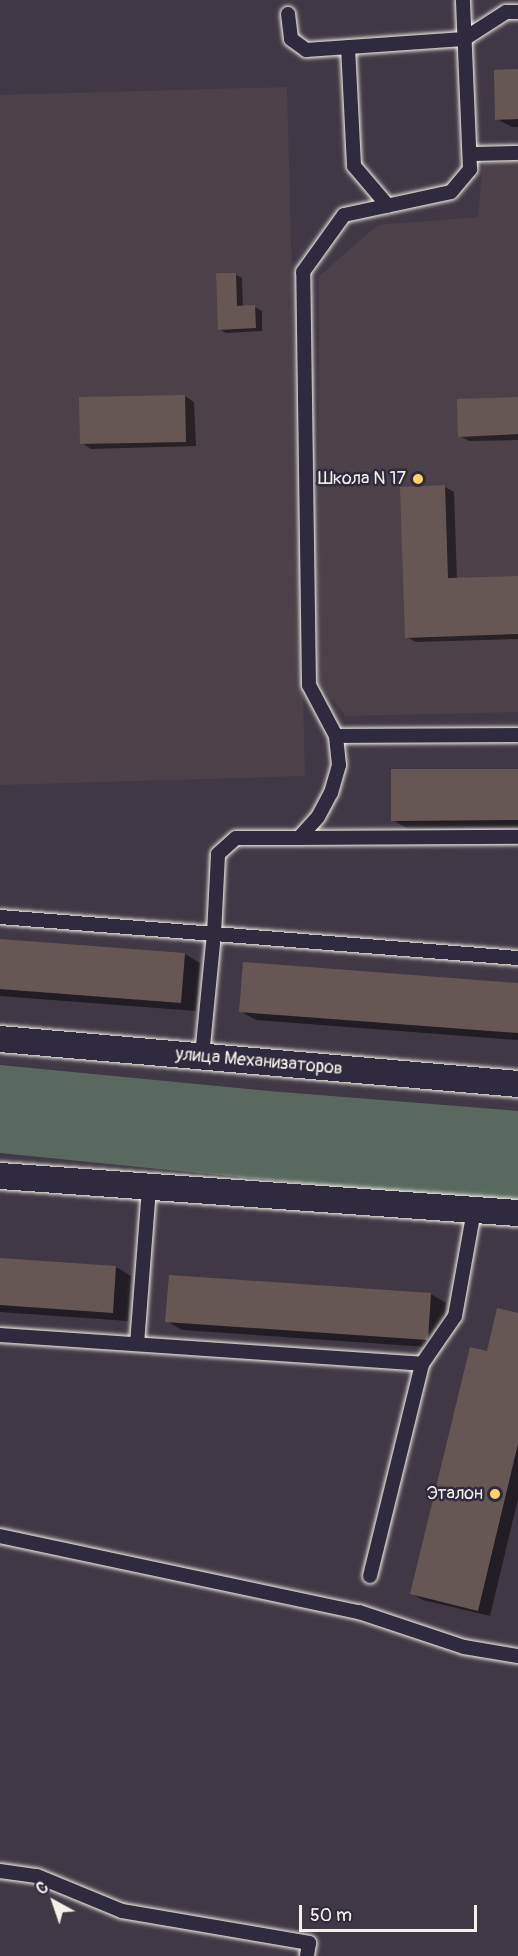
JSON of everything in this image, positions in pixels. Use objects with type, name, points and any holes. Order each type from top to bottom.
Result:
[{"type":"street","name":"улица Механизаторов","points":[[0,1039],[518,1084]]},
{"type":"street","points":[[0,1176],[518,1213]]},
{"type":"lane","points":[[299,838],[318,817],[331,793],[339,765],[336,736],[309,685],[303,272],[344,215],[451,192],[470,169],[463,0]]},
{"type":"lane","points":[[288,14],[291,39],[306,50],[464,39],[506,12],[518,12]]},
{"type":"lane","points":[[348,47],[354,166],[388,206]]},
{"type":"lane","points":[[470,154],[518,153]]},
{"type":"lane","points":[[336,736],[518,735]]},
{"type":"lane","points":[[202,1056],[214,934],[218,854],[236,838],[518,837]]},
{"type":"lane","points":[[0,917],[518,958]]},
{"type":"lane","points":[[137,1344],[149,1186]]},
{"type":"lane","points":[[370,1576],[422,1364],[454,1316],[474,1210]]},
{"type":"lane","points":[[0,1335],[422,1364]]},
{"type":"lane","points":[[0,1536],[359,1612],[464,1647],[518,1656]]},
{"type":"lane","points":[[0,1871],[37,1876],[122,1911],[309,1942],[307,1956]]},
{"type":"shaded area","points":[[287,87],[305,776],[0,785],[0,95]]},
{"type":"shaded area","name":"Школа N 17","points":[[518,162],[518,712],[346,716],[318,682],[319,276],[378,225],[478,217],[483,163]]},
{"type":"green space","points":[[0,1065],[269,1091],[518,1111],[518,1205],[0,1153]]},
{"type":"building","points":[[518,69],[518,119],[495,120],[494,70]]},
{"type":"building","points":[[216,273],[236,273],[237,306],[255,305],[256,328],[218,330]]},
{"type":"building","points":[[185,395],[186,442],[80,444],[79,397]]},
{"type":"building","points":[[518,397],[518,434],[458,437],[457,399]]},
{"type":"building","points":[[445,485],[448,578],[518,576],[518,634],[405,638],[400,487]]},
{"type":"building","points":[[391,769],[518,769],[518,820],[391,821]]},
{"type":"building","points":[[0,939],[185,953],[181,1003],[0,989]]},
{"type":"building","points":[[243,962],[518,983],[518,1033],[239,1012]]},
{"type":"building","points":[[0,1258],[116,1266],[113,1313],[0,1305]]},
{"type":"building","points":[[169,1275],[431,1293],[428,1340],[165,1322]]},
{"type":"building","points":[[497,1308],[518,1313],[518,1444],[478,1611],[410,1594],[470,1347],[487,1351]]},
{"type":"place","name":"Школа N 17","points":[[418,479]]},
{"type":"place","name":"Эталон","points":[[495,1494]]}]
